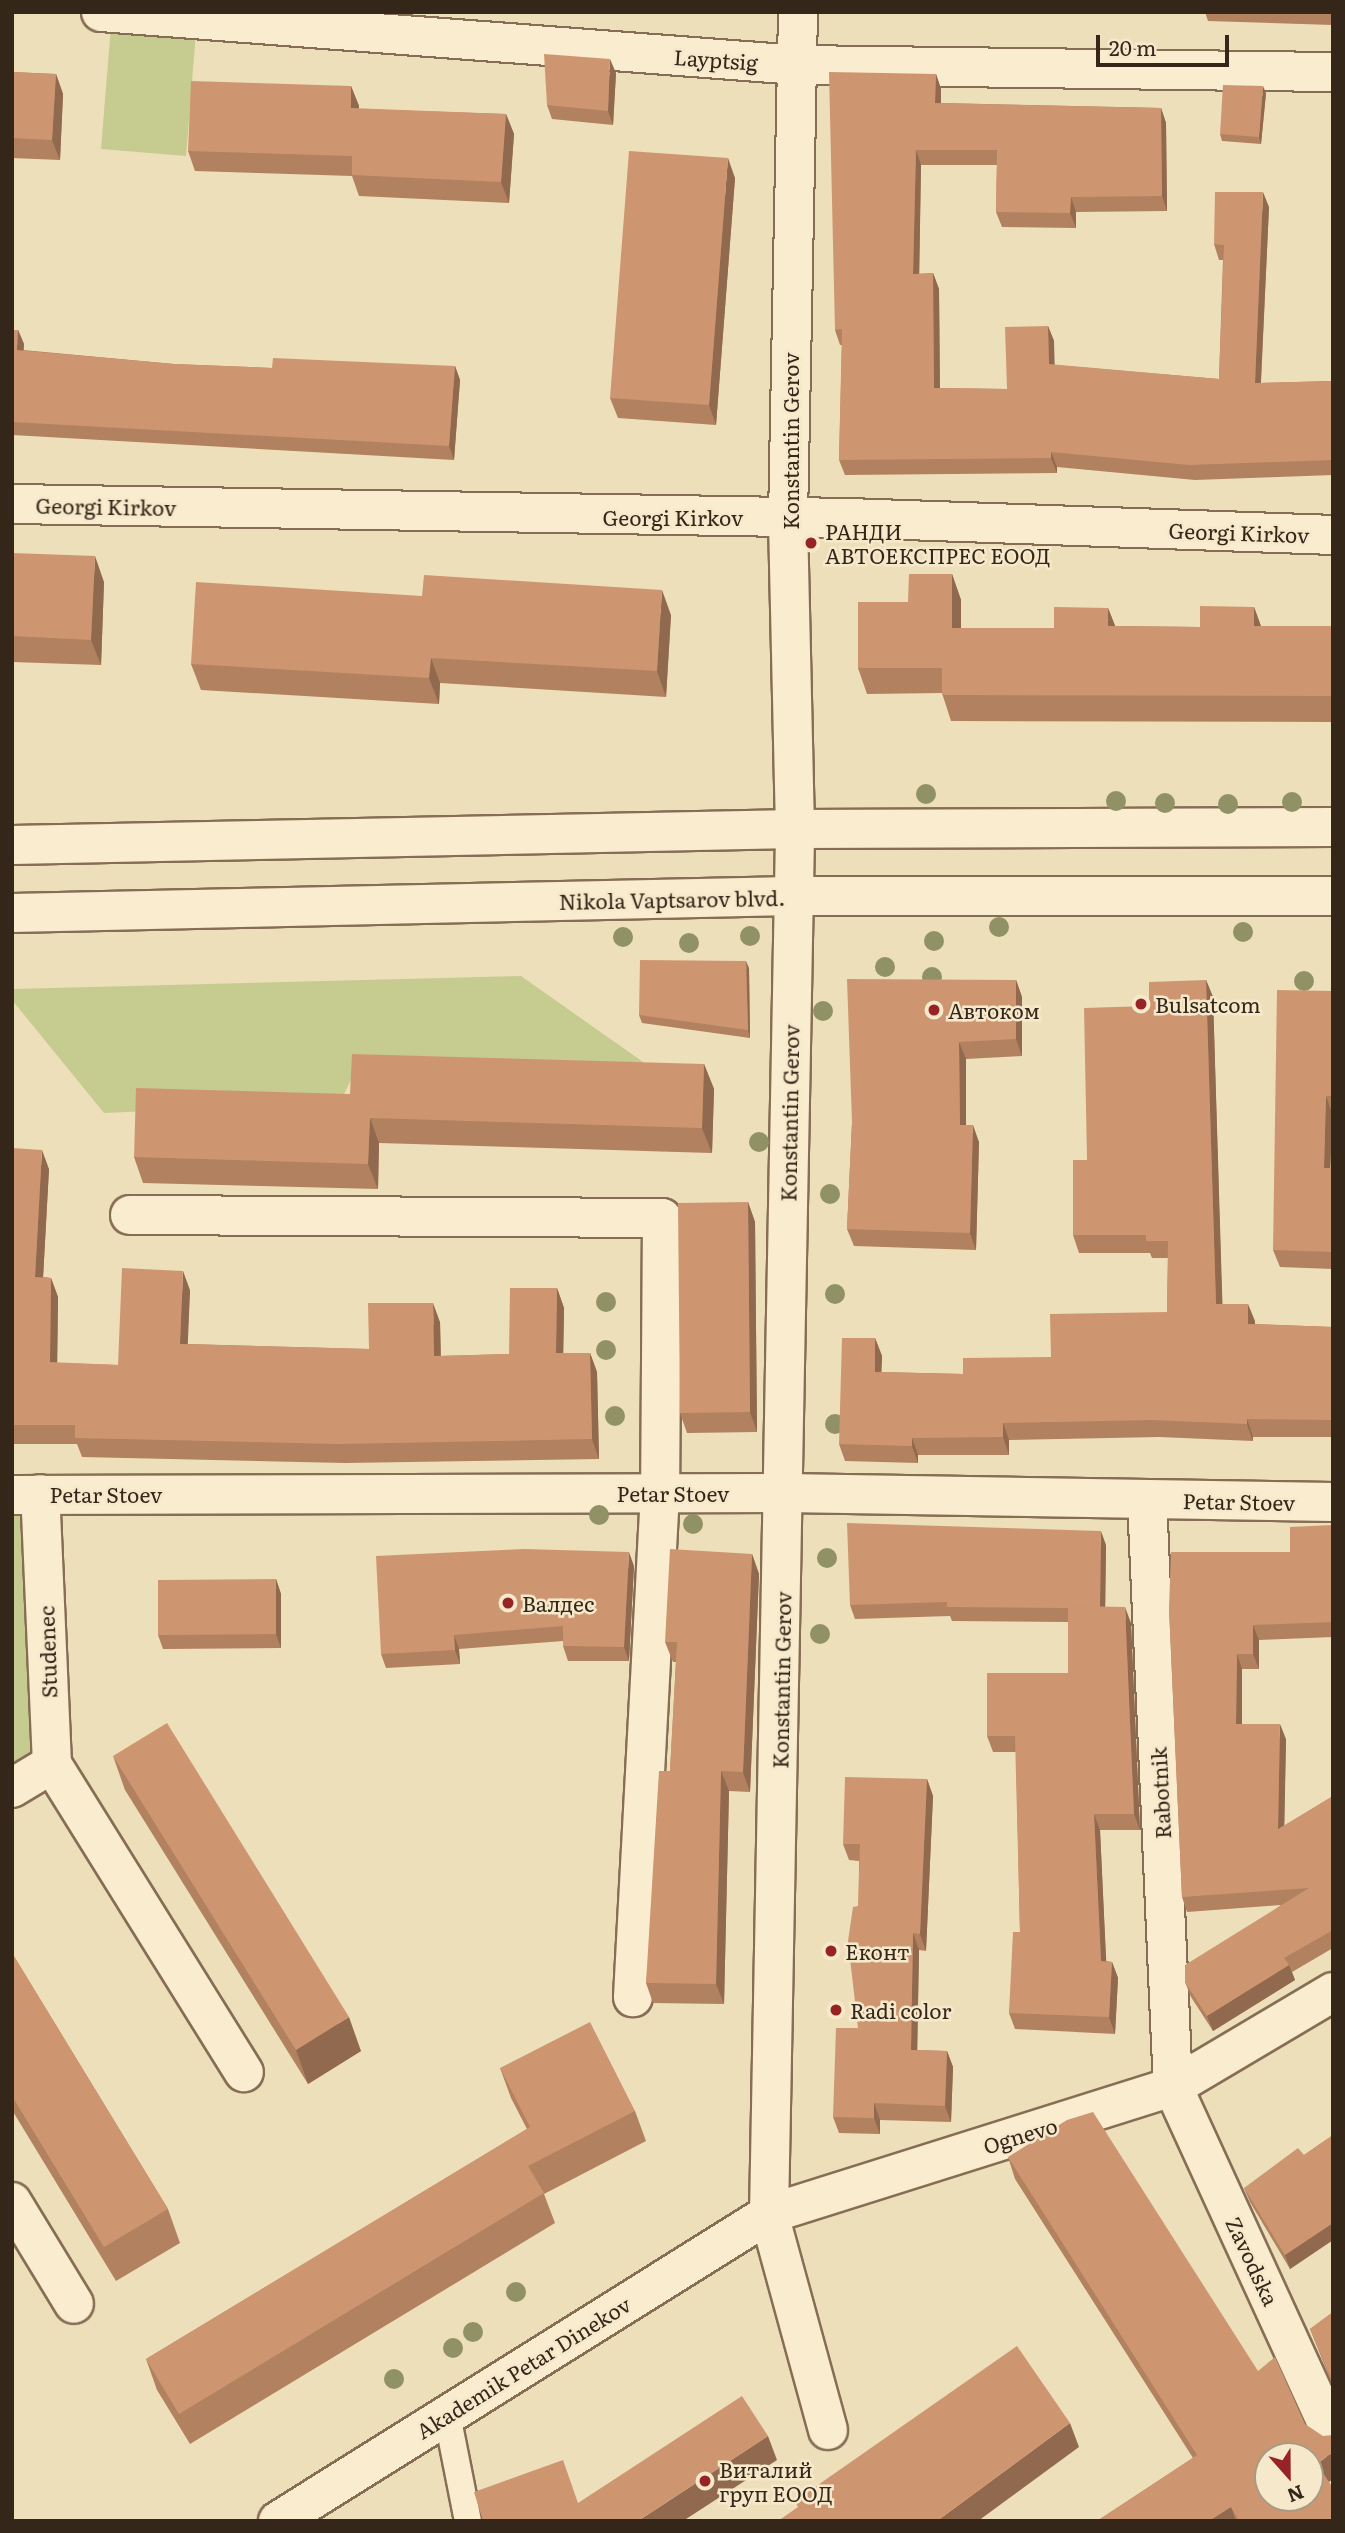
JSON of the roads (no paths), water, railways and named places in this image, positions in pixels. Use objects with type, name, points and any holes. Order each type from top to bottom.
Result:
[{"type":"street","name":"Layptsig","points":[[100,12],[797,65],[1333,72]]},
{"type":"street","name":"Konstantin Gerov","points":[[798,12],[788,518],[795,829],[785,1493],[769,2214],[828,2430]]},
{"type":"street","name":"Georgi Kirkov","points":[[12,504],[788,518],[1333,535]]},
{"type":"street","points":[[12,845],[795,829],[1333,827]]},
{"type":"street","name":"Nikola Vaptsarov blvd.","points":[[12,913],[792,896],[1333,896]]},
{"type":"street","points":[[130,1215],[662,1218],[660,1493],[633,1997]]},
{"type":"street","name":"Petar Stoev","points":[[26,1494],[785,1493],[1333,1502]]},
{"type":"street","name":"Studenec","points":[[26,1494],[52,1764]]},
{"type":"street","name":"Rabotnik","points":[[1147,1499],[1173,2087]]},
{"type":"street","points":[[12,1788],[52,1764],[244,2072]]},
{"type":"street","name":"Ognevo","points":[[769,2214],[1173,2087],[1333,1992]]},
{"type":"street","name":"Zavodska","points":[[1173,2087],[1333,2435]]},
{"type":"street","points":[[12,2202],[74,2304]]},
{"type":"street","name":"Akademik Petar Dinekov","points":[[278,2521],[769,2214]]},
{"type":"lane","points":[[447,2415],[468,2521]]},
{"type":"place","name":"РАНДИ АВТОЕКСПРЕС ЕООД","points":[[811,543]]},
{"type":"place","name":"Bulsatcom","points":[[1141,1004]]},
{"type":"place","name":"Автоком","points":[[934,1010]]},
{"type":"place","name":"Валдес","points":[[508,1603]]},
{"type":"place","name":"Еконт","points":[[831,1951]]},
{"type":"place","name":"Radi color","points":[[836,2010]]},
{"type":"place","name":"Виталий груп ЕООД","points":[[705,2481]]}]
